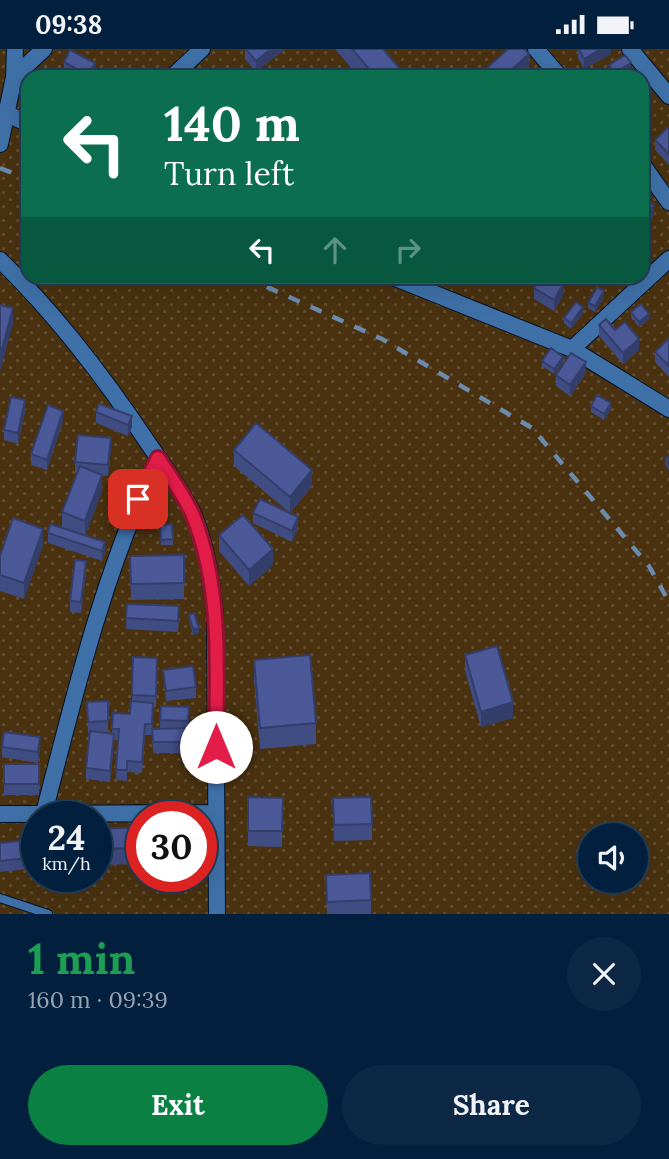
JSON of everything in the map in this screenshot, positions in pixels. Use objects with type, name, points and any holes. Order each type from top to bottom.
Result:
[{"type":"street","points":[[0,144],[14,77],[15,49]]},
{"type":"street","points":[[22,70],[44,49]]},
{"type":"street","points":[[180,70],[202,49]]},
{"type":"street","points":[[536,49],[554,70]]},
{"type":"street","points":[[630,49],[647,70]]},
{"type":"street","points":[[14,77],[21,70]]},
{"type":"street","points":[[649,72],[669,96]]},
{"type":"street","points":[[8,114],[21,120]]},
{"type":"street","points":[[649,173],[669,202]]},
{"type":"street","points":[[649,278],[669,259]]},
{"type":"street","points":[[0,260],[21,280]]},
{"type":"street","points":[[25,284],[76,341],[122,403],[194,516],[211,579],[215,616],[216,801]]},
{"type":"street","points":[[410,284],[572,349],[669,409]]},
{"type":"street","points":[[572,349],[642,284]]},
{"type":"street","points":[[47,801],[96,621],[138,499],[158,458]]},
{"type":"street","points":[[0,814],[21,814]]},
{"type":"street","points":[[217,892],[217,914]]},
{"type":"lane","points":[[0,898],[48,914]]},
{"type":"shaded area","points":[[0,49],[669,49],[669,914],[0,914]]},
{"type":"building","points":[[246,49],[271,49],[256,61]]},
{"type":"building","points":[[352,49],[383,49],[401,70],[370,70]]},
{"type":"building","points":[[508,49],[524,49],[529,54],[511,70],[485,70]]},
{"type":"building","points":[[579,49],[601,49],[584,59]]},
{"type":"building","points":[[70,50],[95,63],[91,70],[79,70],[64,62]]},
{"type":"building","points":[[625,55],[631,63],[620,70],[613,70],[609,65]]},
{"type":"building","points":[[669,129],[669,154],[655,140]]},
{"type":"building","points":[[537,284],[563,284],[554,300],[534,288]]},
{"type":"building","points":[[597,287],[604,291],[595,306],[588,303]]},
{"type":"building","points":[[576,302],[583,307],[571,323],[564,318]]},
{"type":"building","points":[[641,304],[649,314],[639,322],[631,312]]},
{"type":"building","points":[[0,305],[13,308],[0,356]]},
{"type":"building","points":[[606,319],[615,330],[625,322],[639,339],[623,353],[599,325]]},
{"type":"building","points":[[669,338],[669,366],[655,352]]},
{"type":"building","points":[[551,348],[563,357],[554,369],[542,361]]},
{"type":"building","points":[[571,353],[586,362],[570,385],[556,375]]},
{"type":"building","points":[[597,395],[611,403],[604,414],[591,406]]},
{"type":"building","points":[[11,397],[25,400],[18,433],[4,430]]},
{"type":"building","points":[[99,404],[132,416],[128,425],[96,412]]},
{"type":"building","points":[[48,405],[63,411],[47,460],[31,454]]},
{"type":"building","points":[[256,423],[312,470],[290,497],[234,450]]},
{"type":"building","points":[[78,435],[111,438],[108,465],[75,462]]},
{"type":"building","points":[[80,466],[102,475],[85,521],[62,512]]},
{"type":"building","points":[[260,499],[298,517],[292,531],[253,513]]},
{"type":"building","points":[[243,515],[273,549],[249,570],[219,535]]},
{"type":"building","points":[[13,518],[43,529],[24,583],[0,575],[0,556]]},
{"type":"building","points":[[50,524],[105,542],[102,551],[48,533]]},
{"type":"building","points":[[172,524],[173,539],[161,540],[160,525]]},
{"type":"building","points":[[184,555],[184,583],[131,584],[130,556]]},
{"type":"building","points":[[75,560],[86,561],[81,602],[70,601]]},
{"type":"building","points":[[127,604],[179,606],[178,621],[126,618]]},
{"type":"building","points":[[194,613],[199,628],[193,629],[189,615]]},
{"type":"building","points":[[497,646],[513,702],[481,712],[465,655]]},
{"type":"building","points":[[310,655],[316,723],[260,728],[254,660]]},
{"type":"building","points":[[133,657],[157,658],[156,696],[132,695]]},
{"type":"building","points":[[193,666],[196,687],[166,691],[163,670]]},
{"type":"building","points":[[108,701],[108,721],[88,722],[87,702]]},
{"type":"building","points":[[131,701],[153,703],[152,724],[145,724],[142,762],[127,761],[127,770],[116,770],[119,729],[112,729],[113,713],[130,714]]},
{"type":"building","points":[[161,706],[189,707],[188,721],[160,720]]},
{"type":"building","points":[[190,728],[190,742],[153,742],[152,729]]},
{"type":"building","points":[[90,731],[114,734],[110,771],[86,768]]},
{"type":"building","points":[[4,732],[40,737],[38,752],[2,747]]},
{"type":"building","points":[[4,764],[39,764],[39,784],[4,784]]},
{"type":"building","points":[[248,797],[283,798],[282,831],[248,831]]},
{"type":"building","points":[[371,797],[372,824],[334,825],[333,798]]},
{"type":"building","points":[[112,828],[126,828],[126,848],[112,849]]},
{"type":"building","points":[[21,841],[21,859],[0,861],[0,843]]},
{"type":"building","points":[[370,873],[371,900],[327,902],[326,875]]},
{"type":"railway","points":[[0,168],[21,176]]},
{"type":"railway","points":[[260,284],[382,339],[532,428],[649,566],[669,602]]},
{"type":"route","points":[[138,499],[158,458],[194,516],[211,579],[215,616],[216,747]]}]
